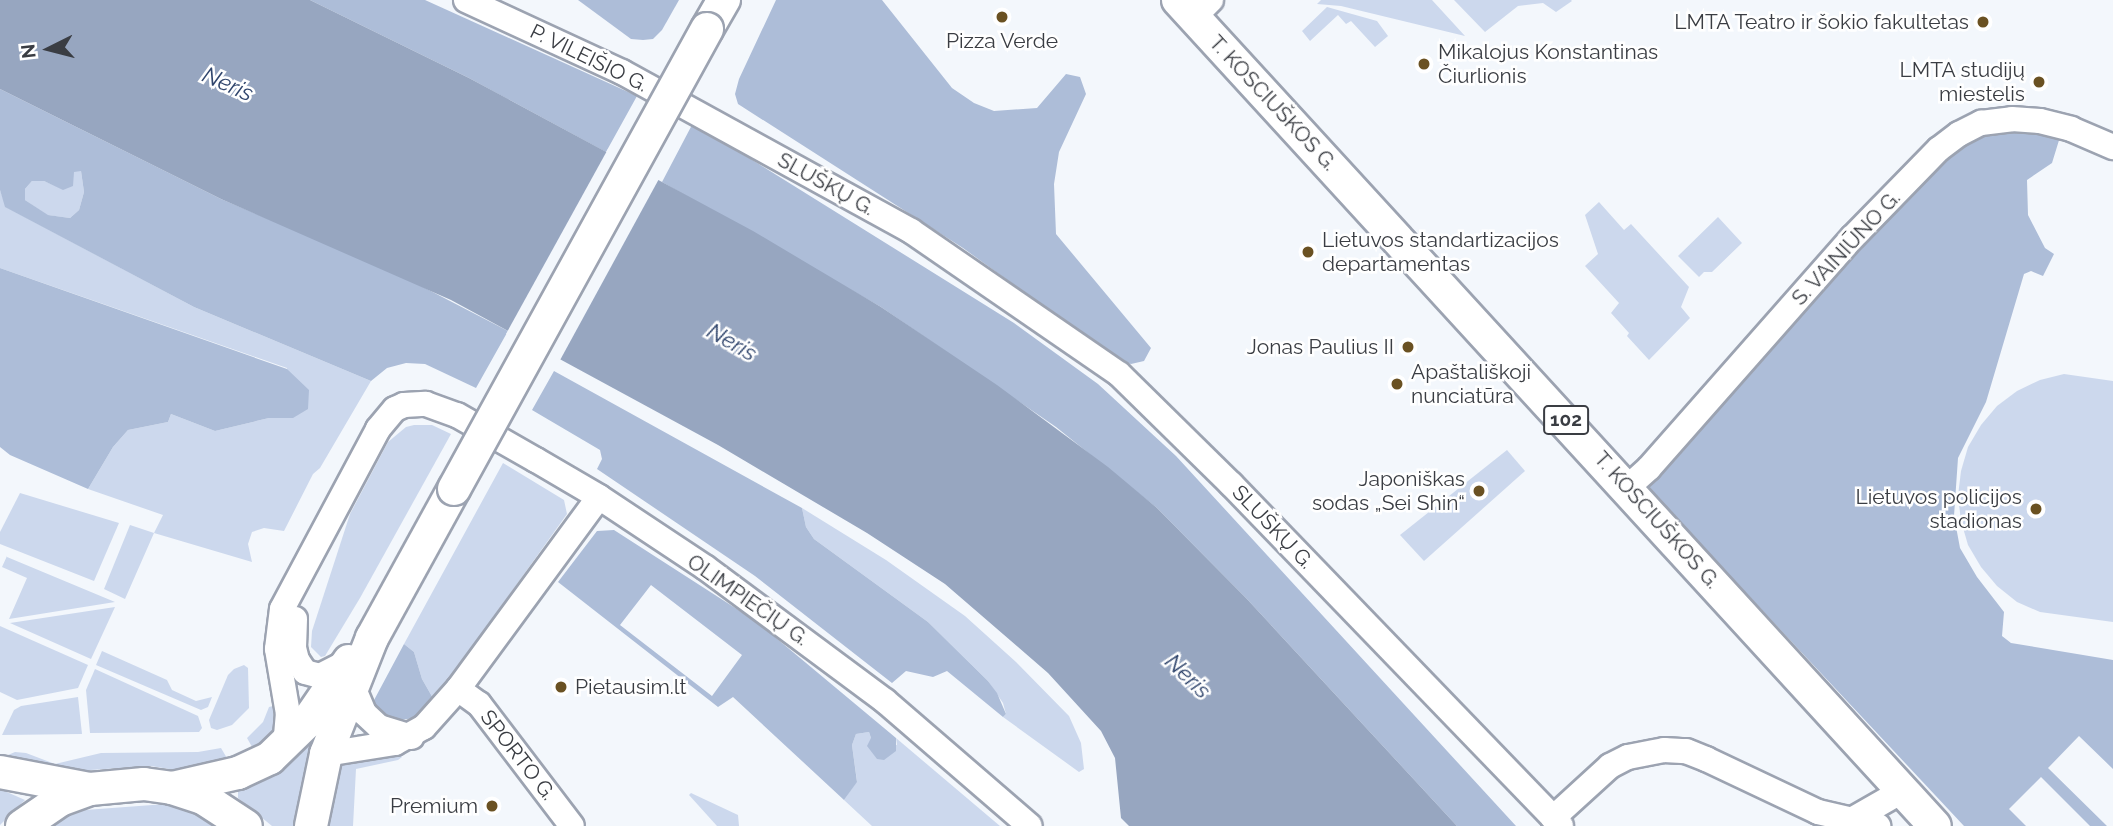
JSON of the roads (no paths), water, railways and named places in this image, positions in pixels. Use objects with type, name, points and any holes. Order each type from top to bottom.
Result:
[{"type":"main road","points":[[311,826],[326,754],[352,675],[724,0]]},
{"type":"main road","name":"T. KOSCIUŠKOS G.","points":[[1194,6],[1935,826]]},
{"type":"main road","points":[[172,788],[238,773],[270,758],[285,747],[352,675]]},
{"type":"main road","points":[[0,772],[90,789]]},
{"type":"main road","points":[[22,826],[60,800],[90,789],[117,784],[172,788],[203,798],[246,826]]},
{"type":"street","name":"P. VILEIŠIO G.","points":[[466,0],[674,99]]},
{"type":"street","name":"SLUŠKŲ G.","points":[[674,99],[911,231],[1119,374],[1231,484],[1557,822],[1610,766],[1628,757],[1664,750],[1686,751],[1706,759],[1818,812],[1866,822],[1902,791]]},
{"type":"street","name":"S. VAINIŪNO G.","points":[[1628,487],[1648,468],[1853,237],[1939,149],[1959,134],[1980,123],[2012,119],[2040,121],[2071,129],[2113,147]]},
{"type":"street","name":"OLIMPIEČIŲ G.","points":[[303,573],[386,418],[404,405],[426,404],[442,409],[457,415],[599,497],[706,568],[885,701],[1030,826]]},
{"type":"street","points":[[326,754],[381,746],[411,737],[458,689],[599,497]]},
{"type":"street","points":[[303,573],[295,612],[294,648],[297,660],[305,672],[315,676],[352,675],[364,713],[379,727],[411,737]]},
{"type":"street","points":[[285,747],[288,714],[279,669],[278,627],[282,609],[303,573]]},
{"type":"street","name":"SPORTO G.","points":[[458,689],[479,704],[572,826]]},
{"type":"water","name":"Neris","points":[[0,0],[310,0],[469,78],[753,231],[881,307],[997,385],[1108,467],[1157,508],[1246,598],[1457,826],[1129,826],[1121,818],[1115,758],[1101,731],[1048,673],[945,584],[867,533],[718,445],[451,300],[221,199],[0,89]]},
{"type":"place","name":"Pizza Verde","points":[[1002,17]]},
{"type":"place","name":"LMTA Teatro ir šokio fakultetas","points":[[1983,22]]},
{"type":"place","name":"Mikalojus Konstantinas Čiurlionis","points":[[1424,64]]},
{"type":"place","name":"LMTA studijų miestelis","points":[[2039,82]]},
{"type":"place","name":"Lietuvos standartizacijos departamentas","points":[[1308,252]]},
{"type":"place","name":"Jonas Paulius II","points":[[1408,347]]},
{"type":"place","name":"Apaštališkoji nunciatūra","points":[[1397,384]]},
{"type":"place","name":"Japoniškas sodas „Sei Shin“","points":[[1479,491]]},
{"type":"place","name":"Lietuvos policijos stadionas","points":[[2036,509]]},
{"type":"place","name":"Pietausim.lt","points":[[561,687]]},
{"type":"place","name":"Premium","points":[[492,806]]}]
